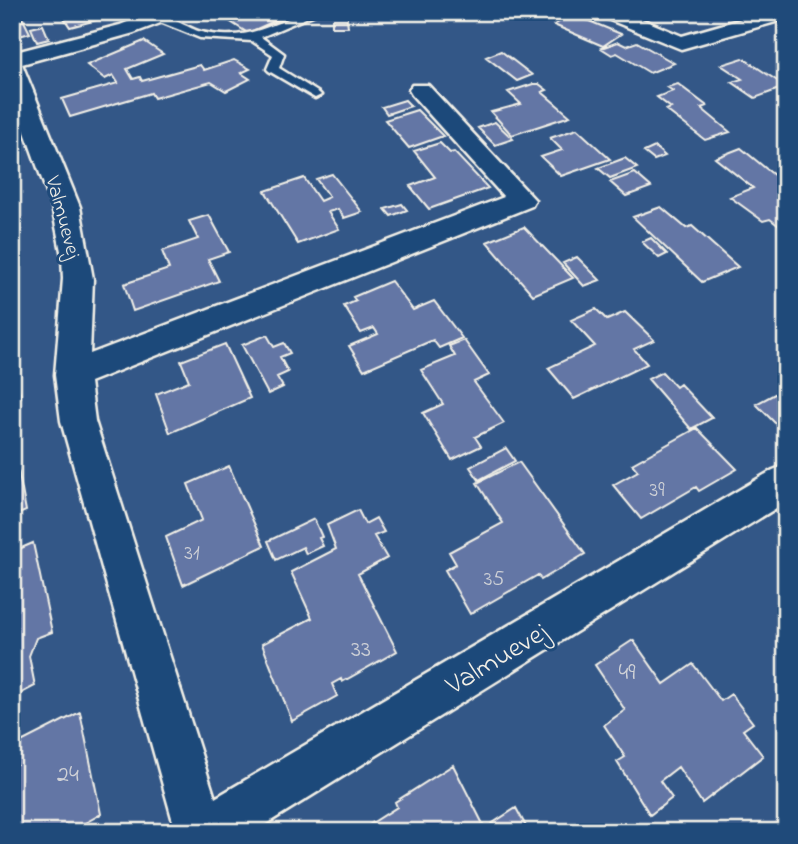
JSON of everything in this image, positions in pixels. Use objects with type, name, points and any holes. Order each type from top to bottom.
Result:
[{"type":"street","points":[[607,12],[681,43],[786,13]]},
{"type":"street","points":[[12,63],[163,15]]},
{"type":"street","name":"Valmuevej","points":[[12,63],[66,207],[76,256],[78,279],[72,375],[78,421],[203,832],[786,482]]},
{"type":"street","points":[[72,375],[522,200],[420,90]]},
{"type":"lane","points":[[163,15],[200,35],[255,38],[316,12]]},
{"type":"lane","points":[[255,38],[279,54],[273,69],[315,95]]},
{"type":"building","points":[[60,12],[91,12],[97,20],[70,27]]},
{"type":"building","points":[[250,12],[294,12],[248,33],[229,21]]},
{"type":"building","points":[[572,14],[621,34],[603,46],[554,25]]},
{"type":"building","points":[[23,19],[30,33],[12,38],[12,22]]},
{"type":"building","points":[[332,19],[347,19],[348,27],[332,27]]},
{"type":"building","points":[[43,25],[49,39],[37,42],[31,28]]},
{"type":"building","points":[[144,41],[163,54],[127,69],[133,79],[140,77],[142,81],[200,65],[204,70],[234,60],[250,69],[241,73],[250,79],[226,91],[211,82],[154,98],[151,93],[70,117],[62,99],[118,83],[113,75],[105,79],[87,65]]},
{"type":"building","points":[[618,42],[626,46],[637,42],[674,63],[650,73],[617,53],[612,55],[601,48]]},
{"type":"building","points":[[501,51],[532,75],[517,81],[486,57]]},
{"type":"building","points":[[743,58],[779,82],[786,80],[786,91],[782,88],[755,98],[732,82],[742,79],[721,65]]},
{"type":"building","points":[[539,84],[547,90],[542,92],[570,116],[512,135],[491,112],[521,104],[508,92]]},
{"type":"building","points":[[678,84],[707,106],[701,108],[730,132],[705,140],[666,110],[671,108],[657,97],[673,91],[667,87]]},
{"type":"building","points":[[405,100],[411,106],[387,114],[382,107]]},
{"type":"building","points":[[417,110],[443,136],[409,148],[385,120]]},
{"type":"building","points":[[495,122],[513,139],[495,145],[478,128]]},
{"type":"building","points":[[577,129],[610,159],[561,176],[541,157],[562,150],[550,138]]},
{"type":"building","points":[[440,143],[450,153],[454,152],[488,188],[429,209],[410,186],[435,177],[414,151]]},
{"type":"building","points":[[655,147],[665,156],[654,160],[644,152]]},
{"type":"building","points":[[741,148],[786,185],[786,202],[779,204],[786,209],[786,224],[779,226],[770,219],[763,221],[730,197],[753,188],[715,158]]},
{"type":"building","points":[[625,158],[637,168],[610,178],[598,168]]},
{"type":"building","points":[[635,173],[651,187],[626,196],[610,182]]},
{"type":"building","points":[[332,174],[362,212],[344,218],[338,209],[328,212],[339,229],[298,244],[265,191],[304,178],[320,201],[329,197],[316,179]]},
{"type":"building","points":[[402,204],[407,210],[391,216],[385,209]]},
{"type":"building","points":[[661,207],[686,228],[692,226],[738,267],[702,282],[633,217]]},
{"type":"building","points":[[209,215],[229,252],[208,259],[219,281],[133,311],[124,284],[169,269],[162,251],[198,239],[189,221]]},
{"type":"building","points":[[524,227],[573,278],[533,295],[487,242]]},
{"type":"building","points":[[651,238],[667,254],[659,258],[642,242]]},
{"type":"building","points":[[577,257],[600,280],[584,286],[563,263]]},
{"type":"building","points":[[391,281],[413,310],[434,301],[462,338],[439,348],[433,340],[364,370],[349,346],[378,334],[374,328],[361,333],[344,306],[356,301],[353,297]]},
{"type":"building","points":[[596,309],[607,320],[625,312],[654,340],[634,349],[647,364],[574,399],[548,368],[595,346],[571,320]]},
{"type":"building","points":[[267,335],[274,347],[284,343],[290,353],[280,357],[288,372],[277,377],[283,387],[268,394],[242,345]]},
{"type":"building","points":[[464,340],[489,375],[474,382],[504,423],[475,437],[481,446],[452,460],[423,413],[443,404],[421,370],[455,356],[449,346]]},
{"type":"building","points":[[225,344],[250,398],[170,433],[156,394],[189,381],[181,361]]},
{"type":"building","points":[[12,359],[21,397],[12,400]]},
{"type":"building","points":[[662,372],[676,387],[680,384],[712,418],[691,429],[648,379]]},
{"type":"building","points":[[786,388],[786,434],[756,404]]},
{"type":"building","points":[[697,428],[737,469],[699,491],[696,487],[641,519],[613,485],[638,471],[632,464]]},
{"type":"building","points":[[12,438],[26,511],[12,517]]},
{"type":"building","points":[[506,448],[515,461],[479,480],[470,467]]},
{"type":"building","points":[[519,462],[585,554],[541,580],[538,575],[470,614],[445,570],[456,564],[449,552],[503,523],[477,483]]},
{"type":"building","points":[[229,466],[264,546],[183,585],[166,537],[202,520],[188,484]]},
{"type":"building","points":[[358,510],[365,524],[376,518],[384,532],[374,536],[387,558],[358,574],[397,651],[342,682],[341,679],[332,684],[337,696],[292,721],[262,644],[312,618],[291,572],[336,549],[327,525]]},
{"type":"building","points":[[314,519],[323,546],[306,554],[303,547],[276,560],[268,541]]},
{"type":"building","points":[[33,543],[52,632],[36,638],[29,656],[35,686],[12,698],[12,552]]},
{"type":"building","points":[[633,640],[664,684],[693,664],[721,701],[731,694],[753,723],[743,730],[763,756],[702,803],[678,767],[660,781],[672,798],[650,815],[617,762],[625,757],[604,725],[625,710],[595,665]]},
{"type":"building","points":[[80,712],[101,814],[69,832],[13,832],[12,766],[17,764],[13,746]]},
{"type":"building","points":[[453,765],[485,828],[516,808],[529,832],[358,832],[397,807],[395,802]]}]
